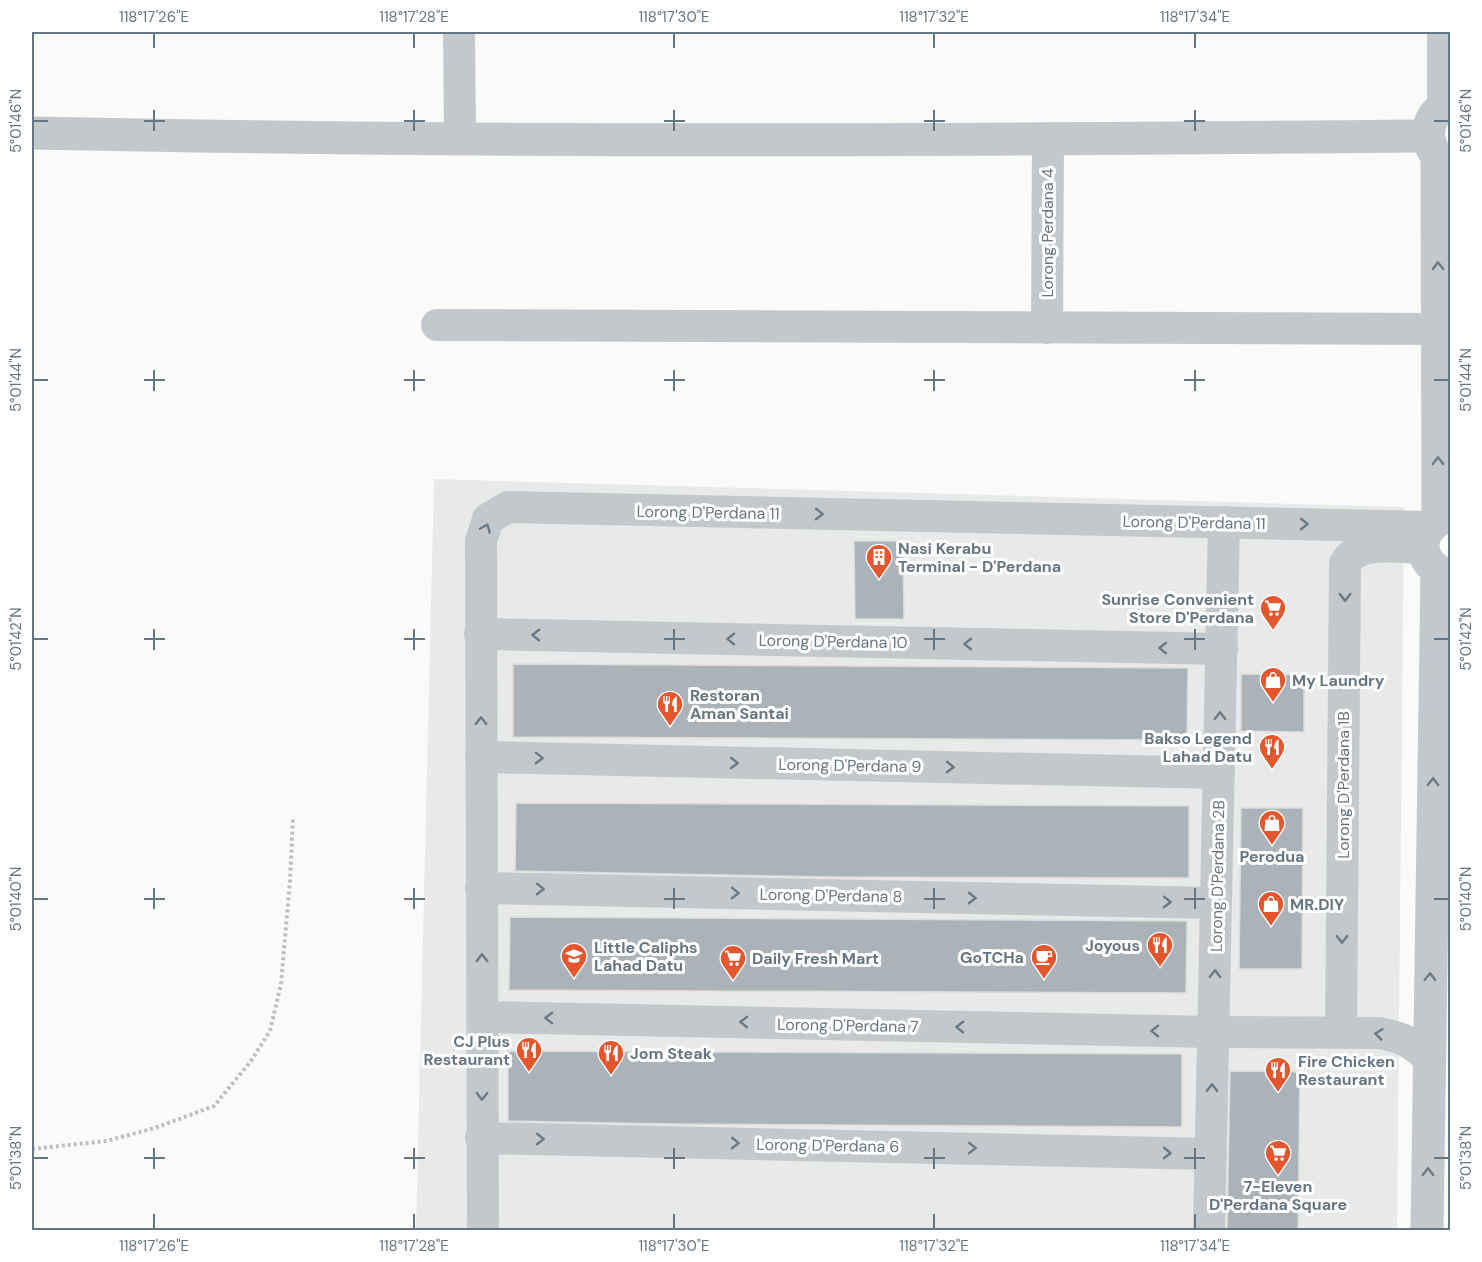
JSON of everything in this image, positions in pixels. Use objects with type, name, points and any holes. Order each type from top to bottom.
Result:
[{"type":"street","points":[[459,32],[460,139]]},
{"type":"street","points":[[1427,1230],[1438,543],[1439,329],[1438,152],[1429,125],[1447,106],[1443,32]]},
{"type":"street","points":[[32,134],[460,139],[1048,139],[1438,152]]},
{"type":"street","name":"Lorong Perdana 4","points":[[1047,328],[1048,139]]},
{"type":"street","points":[[437,325],[1439,329]]},
{"type":"street","name":"Lorong D'Perdana 11","points":[[483,1230],[480,634],[481,541],[488,519],[508,507],[1224,522],[1438,543]]},
{"type":"street","name":"Lorong D'Perdana 2B","points":[[1209,1230],[1224,522]]},
{"type":"street","name":"Lorong D'Perdana 1B","points":[[1341,1032],[1345,564],[1349,556],[1363,549],[1438,543]]},
{"type":"street","name":"Lorong D'Perdana 10","points":[[480,634],[1222,649]]},
{"type":"street","name":"Lorong D'Perdana 9","points":[[481,757],[1219,773]]},
{"type":"street","name":"Lorong D'Perdana 8","points":[[481,888],[1216,903]]},
{"type":"street","name":"Lorong D'Perdana 7","points":[[483,1017],[1213,1032],[1379,1033],[1402,1037],[1414,1043],[1429,1059]]},
{"type":"street","name":"Lorong D'Perdana 6","points":[[481,1138],[1211,1154]]},
{"type":"path","points":[[32,1149],[106,1141],[155,1128],[214,1106],[251,1061],[270,1031],[281,984],[292,817]]},
{"type":"shaded area","points":[[434,479],[1404,507],[1397,1230],[416,1230]]},
{"type":"building","name":"Nasi Kerabu Terminal - D'Perdana","points":[[854,541],[903,541],[904,619],[855,619]]},
{"type":"building","points":[[513,664],[1188,668],[1187,740],[513,737]]},
{"type":"building","name":"My Laundry","points":[[1241,674],[1304,675],[1304,732],[1241,731]]},
{"type":"building","points":[[516,803],[1189,806],[1189,878],[833,877],[515,871]]},
{"type":"building","points":[[1241,808],[1303,808],[1302,969],[1239,969]]},
{"type":"building","points":[[510,917],[1187,921],[1186,993],[509,990]]},
{"type":"building","points":[[508,1051],[1182,1054],[1182,1127],[508,1121]]},
{"type":"building","points":[[1230,1071],[1300,1072],[1298,1230],[1227,1230]]},
{"type":"place","name":"Nasi Kerabu Terminal - D'Perdana","points":[[879,580]]},
{"type":"place","name":"Sunrise Convenient Store D'Perdana","points":[[1273,631]]},
{"type":"place","name":"My Laundry","points":[[1273,703]]},
{"type":"place","name":"Restoran Aman Santai","points":[[670,727]]},
{"type":"place","name":"Bakso Legend Lahad Datu","points":[[1272,770]]},
{"type":"place","name":"Perodua","points":[[1272,846]]},
{"type":"place","name":"MR.DIY","points":[[1271,927]]},
{"type":"place","name":"Joyous","points":[[1160,968]]},
{"type":"place","name":"Little Caliphs Lahad Datu","points":[[574,979]]},
{"type":"place","name":"GoTCHa","points":[[1044,980]]},
{"type":"place","name":"Daily Fresh Mart","points":[[733,981]]},
{"type":"place","name":"CJ Plus Restaurant","points":[[529,1073]]},
{"type":"place","name":"Jom Steak","points":[[611,1076]]},
{"type":"place","name":"Fire Chicken Restaurant","points":[[1278,1093]]},
{"type":"place","name":"7-Eleven D'Perdana Square","points":[[1278,1176]]}]
